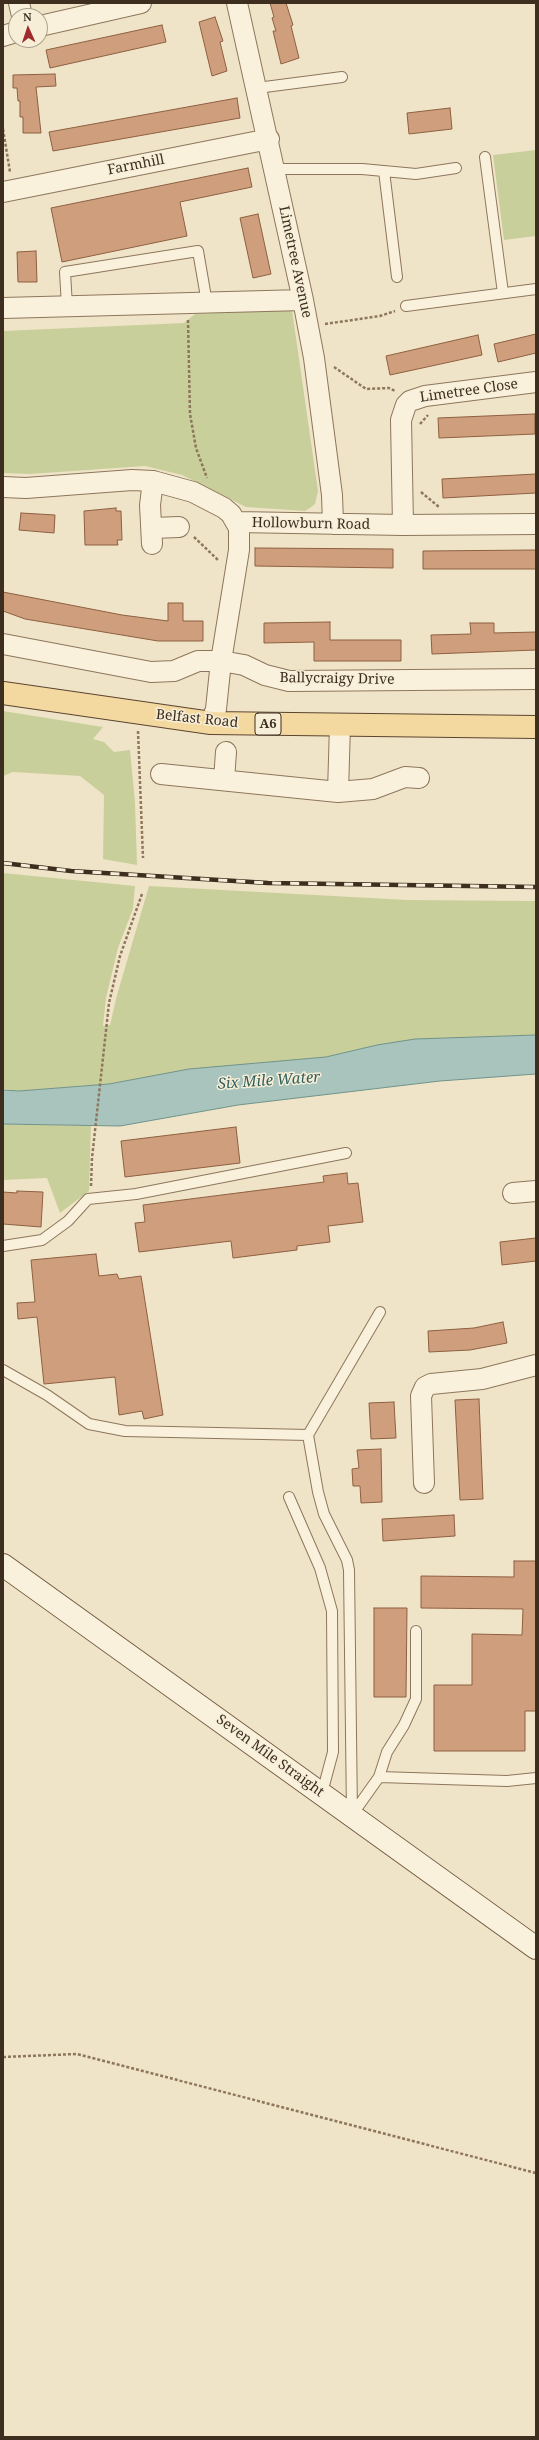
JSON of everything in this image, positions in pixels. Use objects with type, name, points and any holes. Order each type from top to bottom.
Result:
[{"type":"main road","name":"Belfast Road","points":[[3,693],[211,723],[536,727]]},
{"type":"main road","name":"Seven Mile Straight","points":[[3,1565],[536,1948]]},
{"type":"street","points":[[48,24],[141,3]]},
{"type":"street","name":"Limetree Avenue","points":[[237,3],[269,138],[314,358],[332,495],[333,524]]},
{"type":"street","name":"Farmhill","points":[[8,190],[269,138]]},
{"type":"street","points":[[3,308],[303,300]]},
{"type":"street","name":"Limetree Close","points":[[403,525],[401,439],[402,413],[410,401],[425,396],[444,393],[536,382]]},
{"type":"street","name":"Hollowburn Road","points":[[3,487],[26,488],[132,480],[153,481],[182,488],[203,496],[224,508],[237,522],[403,525],[536,524]]},
{"type":"street","points":[[153,481],[150,505],[152,536],[179,527]]},
{"type":"street","points":[[211,723],[216,709],[221,661],[235,573],[239,541],[237,522]]},
{"type":"street","name":"Ballycraigy Drive","points":[[3,644],[151,672],[174,671],[198,661],[221,661],[244,664],[274,678],[295,681],[536,679]]},
{"type":"street","points":[[338,792],[340,725]]},
{"type":"street","points":[[224,780],[226,752]]},
{"type":"street","points":[[161,774],[338,792],[373,789],[392,772],[405,777],[419,778]]},
{"type":"street","points":[[513,1193],[536,1191]]},
{"type":"street","points":[[424,1483],[421,1396],[425,1387],[431,1384],[482,1379],[536,1365]]},
{"type":"lane","points":[[257,88],[342,77]]},
{"type":"lane","points":[[485,157],[503,293]]},
{"type":"lane","points":[[275,169],[384,171],[416,174],[456,168]]},
{"type":"lane","points":[[384,171],[397,276]]},
{"type":"lane","points":[[67,306],[65,272],[198,251],[197,303]]},
{"type":"lane","points":[[406,306],[536,289]]},
{"type":"lane","points":[[3,1246],[42,1240],[68,1221],[88,1199],[109,1199],[346,1153]]},
{"type":"lane","points":[[352,1815],[350,1576],[347,1560],[330,1528],[318,1492],[308,1435],[380,1312]]},
{"type":"lane","points":[[3,1370],[47,1395],[89,1424],[125,1431],[308,1435]]},
{"type":"lane","points":[[289,1497],[320,1568],[332,1611],[333,1752],[322,1793]]},
{"type":"lane","points":[[352,1815],[379,1777],[387,1752],[404,1725],[416,1699],[416,1631]]},
{"type":"lane","points":[[379,1777],[507,1781],[536,1778]]},
{"type":"path","points":[[3,129],[8,190]]},
{"type":"path","points":[[197,303],[190,414],[196,448],[207,475],[203,496]]},
{"type":"path","points":[[308,327],[380,316],[406,306]]},
{"type":"path","points":[[314,358],[322,359],[366,389],[389,388],[410,401]]},
{"type":"path","points":[[401,439],[411,435],[444,393]]},
{"type":"path","points":[[402,484],[417,489],[449,514],[456,525]]},
{"type":"path","points":[[179,527],[191,534],[235,573]]},
{"type":"path","points":[[138,725],[142,858]]},
{"type":"path","points":[[91,1191],[92,1158],[107,1021],[120,956],[142,894]]},
{"type":"path","points":[[3,2057],[77,2054],[536,2173]]},
{"type":"green space","points":[[536,150],[536,236],[504,240],[493,155]]},
{"type":"green space","points":[[292,310],[318,491],[315,504],[305,511],[246,507],[182,475],[145,466],[30,474],[3,473],[3,331],[184,323],[195,314]]},
{"type":"green space","points":[[3,711],[103,727],[93,739],[104,742],[114,752],[130,750],[135,802],[137,865],[103,859],[104,795],[80,776],[13,772],[3,776]]},
{"type":"green space","points":[[3,873],[135,886],[133,909],[118,948],[106,998],[103,1026],[110,1025],[117,995],[149,886],[407,900],[536,901],[536,1035],[438,1039],[355,1050],[326,1057],[186,1070],[109,1084],[19,1091],[3,1089]]},
{"type":"green space","points":[[3,1124],[91,1126],[89,1191],[60,1213],[47,1178],[3,1180]]},
{"type":"water","name":"Six Mile Water","points":[[536,1035],[536,1074],[440,1081],[238,1105],[120,1126],[3,1124],[3,1090],[19,1091],[109,1084],[189,1069],[326,1057],[377,1045],[415,1039]]},
{"type":"building","points":[[270,3],[286,3],[293,25],[291,26],[299,58],[281,64],[273,31],[276,31]]},
{"type":"building","points":[[215,17],[223,41],[220,42],[227,71],[212,76],[199,22]]},
{"type":"building","points":[[162,25],[166,42],[50,68],[46,50]]},
{"type":"building","points":[[55,74],[56,86],[36,87],[41,133],[23,133],[23,117],[20,117],[20,101],[18,101],[17,88],[13,88],[13,75]]},
{"type":"building","points":[[237,98],[240,118],[53,151],[49,132]]},
{"type":"building","points":[[450,108],[452,129],[409,134],[407,113]]},
{"type":"building","points":[[248,168],[252,187],[180,202],[187,236],[62,262],[51,208]]},
{"type":"building","points":[[258,214],[271,274],[253,278],[240,218]]},
{"type":"building","points":[[36,251],[37,282],[18,282],[17,252]]},
{"type":"building","points":[[536,334],[536,353],[498,362],[494,344]]},
{"type":"building","points":[[478,335],[482,355],[390,375],[386,356]]},
{"type":"building","points":[[535,414],[535,434],[439,438],[438,418]]},
{"type":"building","points":[[536,474],[536,493],[443,498],[442,479]]},
{"type":"building","points":[[116,508],[116,511],[121,511],[122,540],[117,540],[118,545],[85,545],[84,511]]},
{"type":"building","points":[[21,513],[55,515],[54,533],[19,530]]},
{"type":"building","points":[[255,548],[393,549],[393,568],[255,566]]},
{"type":"building","points":[[536,550],[536,569],[423,569],[423,551]]},
{"type":"building","points":[[3,592],[122,615],[168,621],[168,603],[183,603],[183,621],[203,621],[203,641],[158,641],[25,619],[3,611]]},
{"type":"building","points":[[330,622],[330,640],[401,640],[401,661],[314,661],[314,642],[264,643],[264,623]]},
{"type":"building","points":[[470,623],[494,623],[494,633],[536,632],[536,650],[432,654],[431,635],[471,634]]},
{"type":"building","points":[[236,1127],[240,1163],[125,1177],[121,1141]]},
{"type":"building","points":[[347,1173],[348,1184],[358,1183],[363,1222],[328,1226],[330,1242],[297,1246],[297,1250],[233,1258],[231,1241],[139,1252],[135,1223],[145,1222],[143,1205],[324,1182],[323,1176]]},
{"type":"building","points":[[17,1191],[43,1192],[41,1227],[3,1224],[3,1192],[17,1193]]},
{"type":"building","points":[[536,1238],[536,1261],[502,1265],[500,1242]]},
{"type":"building","points":[[96,1254],[99,1276],[117,1274],[119,1279],[141,1276],[163,1415],[144,1419],[142,1411],[119,1415],[115,1377],[44,1384],[37,1317],[18,1319],[17,1303],[35,1302],[31,1260]]},
{"type":"building","points":[[503,1322],[507,1343],[470,1350],[429,1352],[428,1331],[474,1328]]},
{"type":"building","points":[[479,1399],[483,1499],[460,1500],[455,1400]]},
{"type":"building","points":[[394,1402],[396,1438],[371,1439],[369,1403]]},
{"type":"building","points":[[381,1449],[382,1502],[361,1503],[360,1486],[353,1486],[352,1469],[359,1468],[357,1450]]},
{"type":"building","points":[[454,1515],[455,1536],[383,1541],[382,1519]]},
{"type":"building","points":[[514,1561],[536,1561],[536,1711],[525,1711],[525,1751],[434,1751],[434,1685],[472,1685],[472,1634],[522,1635],[523,1609],[421,1608],[421,1576],[514,1577]]},
{"type":"building","points":[[374,1608],[407,1608],[406,1697],[374,1697]]},
{"type":"railway","points":[[3,863],[71,871],[268,883],[536,887]]}]
